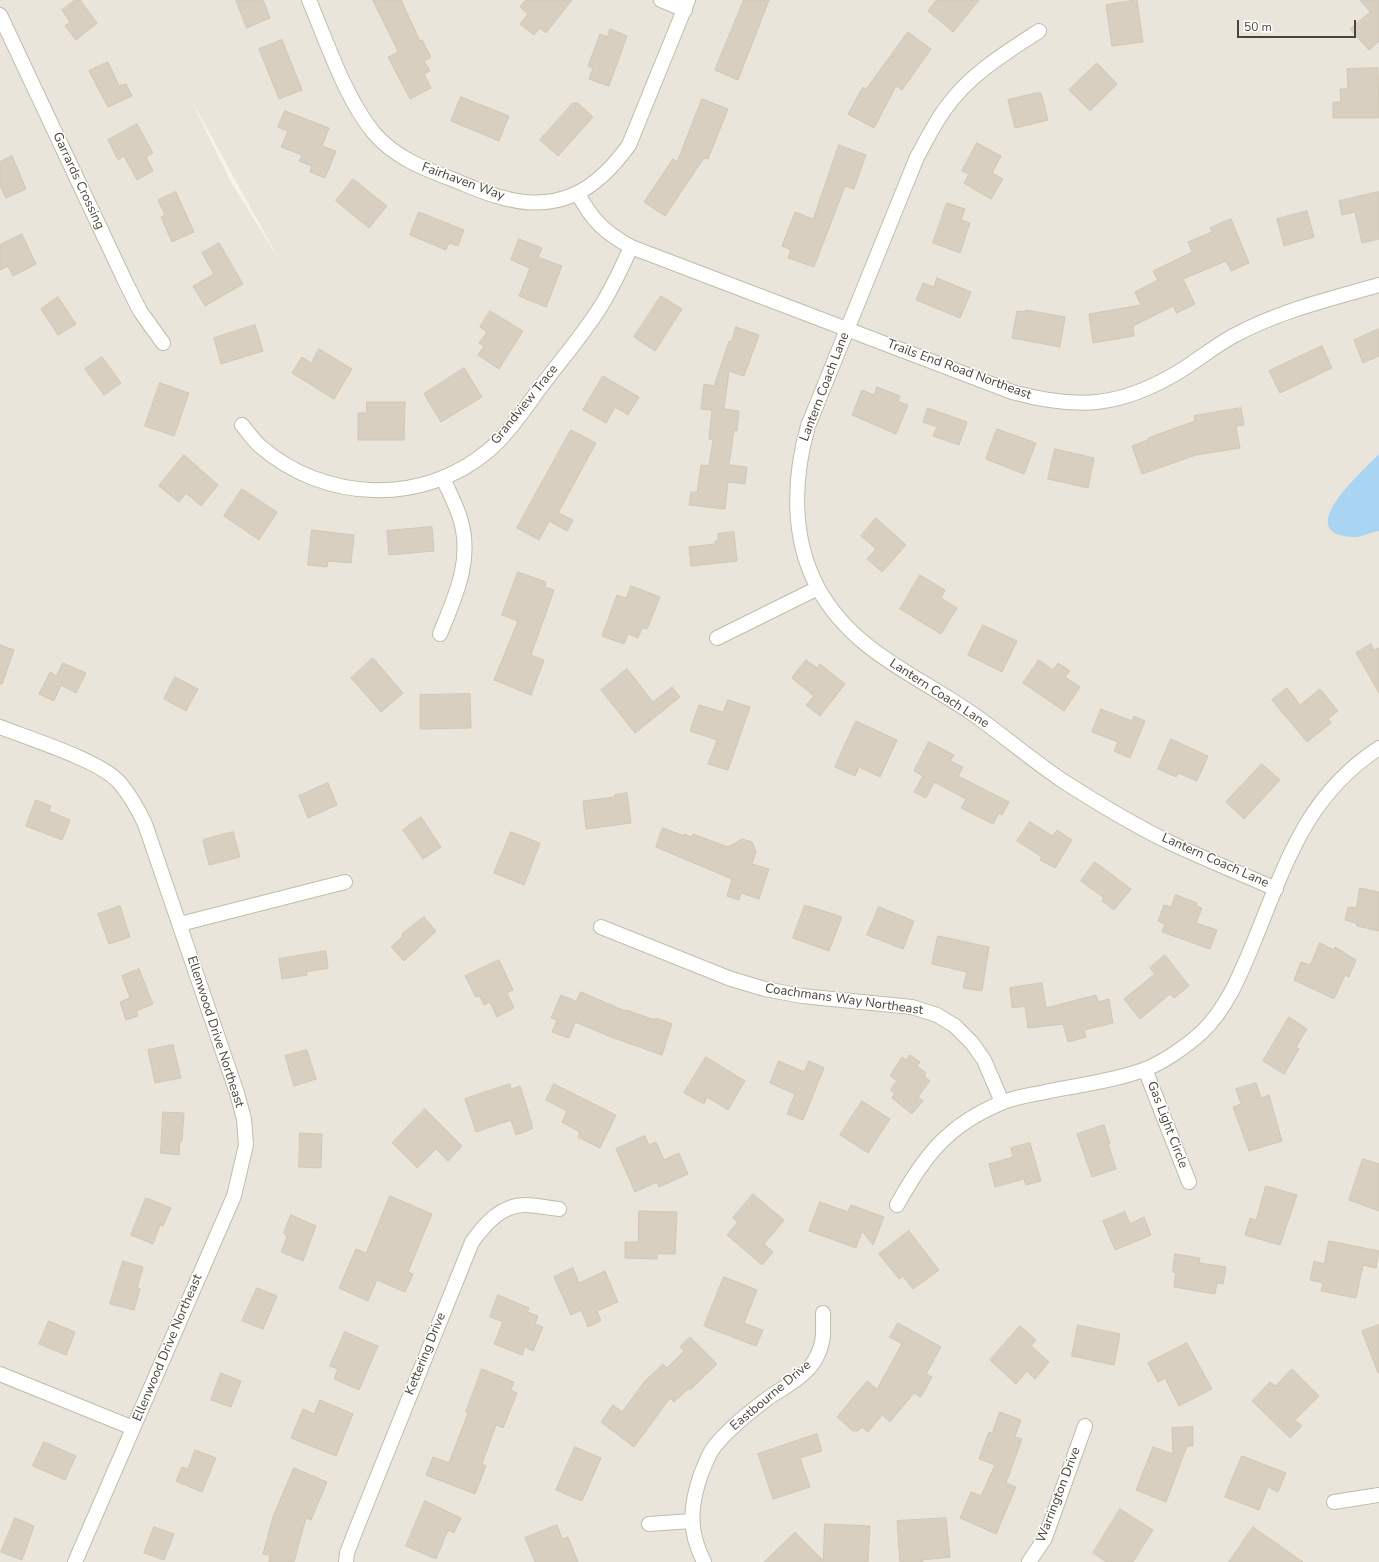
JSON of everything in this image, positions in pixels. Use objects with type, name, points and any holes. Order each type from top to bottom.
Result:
[{"type":"street","name":"Fairhaven Way","points":[[309,0],[360,114],[374,133],[391,150],[420,167],[499,197],[527,203],[553,201],[578,194],[596,182],[615,165],[629,145],[686,5]]},
{"type":"street","points":[[660,0],[686,5]]},
{"type":"street","name":"Garrards Crossing","points":[[0,15],[125,281],[140,311],[163,343]]},
{"type":"street","name":"Lantern Coach Lane","points":[[1040,31],[1003,54],[976,75],[945,108],[917,158],[808,426],[800,453],[797,480],[797,508],[800,536],[818,588],[844,624],[862,642],[892,665],[974,714],[1022,753],[1063,781],[1138,826],[1168,841],[1276,888]]},
{"type":"street","name":"Trails End Road Northeast","points":[[578,194],[589,214],[598,224],[611,235],[631,247],[1012,392],[1040,400],[1064,403],[1089,404],[1138,393],[1158,384],[1233,336],[1265,321],[1297,309],[1379,285]]},
{"type":"street","name":"Grandview Trace","points":[[242,425],[259,445],[280,461],[305,474],[333,484],[367,491],[389,490],[412,487],[443,478],[464,467],[488,451],[509,429],[601,305],[631,247]]},
{"type":"street","points":[[440,634],[455,599],[464,571],[466,548],[459,515],[443,478]]},
{"type":"street","points":[[717,638],[818,588]]},
{"type":"street","name":"Ellenwood Drive Northeast","points":[[0,727],[99,767],[118,781],[134,802],[145,824],[180,924],[237,1093],[244,1119],[246,1145],[234,1196],[75,1562]]},
{"type":"street","points":[[897,1205],[914,1173],[939,1143],[957,1128],[1002,1102],[1146,1069],[1170,1055],[1201,1033],[1225,1004],[1238,980],[1297,838],[1319,804],[1342,777],[1360,761],[1379,748]]},
{"type":"street","points":[[180,924],[345,882]]},
{"type":"street","name":"Coachmans Way Northeast","points":[[601,927],[731,979],[765,989],[802,996],[912,1007],[937,1015],[955,1026],[976,1049],[984,1060],[1002,1102]]},
{"type":"street","name":"Gas Light Circle","points":[[1146,1069],[1190,1182]]},
{"type":"street","name":"Kettering Drive","points":[[346,1562],[347,1553],[354,1532],[472,1242],[492,1218],[506,1210],[524,1205],[559,1209]]},
{"type":"street","name":"Eastbourne Drive","points":[[704,1562],[696,1543],[691,1521],[693,1496],[713,1448],[744,1417],[800,1376],[814,1361],[824,1341],[823,1313]]},
{"type":"street","points":[[0,1374],[134,1428]]},
{"type":"street","name":"Warrington Drive","points":[[1029,1562],[1045,1538],[1085,1426]]},
{"type":"street","points":[[1334,1502],[1379,1495]]},
{"type":"street","points":[[649,1524],[691,1521]]},
{"type":"shaded area","points":[[0,0],[1379,0],[1379,1562],[0,1562]],"holes":[[[189,96],[280,261],[231,182]]]},
{"type":"water","points":[[1379,454],[1379,531],[1355,537],[1335,533],[1328,525],[1330,513],[1337,500],[1347,487]]},
{"type":"building","points":[[75,0],[80,0],[97,23],[76,40],[65,26],[70,22],[62,10]]},
{"type":"building","points":[[236,0],[263,0],[270,18],[247,28]]},
{"type":"building","points":[[373,0],[401,0],[420,41],[422,40],[431,57],[424,61],[430,71],[424,74],[431,88],[410,99],[388,57],[398,52]]},
{"type":"building","points":[[526,0],[572,0],[546,33],[540,28],[534,35],[520,24],[528,14],[520,7]]},
{"type":"building","points":[[744,0],[769,0],[738,80],[715,70]]},
{"type":"building","points":[[937,0],[979,0],[953,32],[928,11]]},
{"type":"building","points":[[1137,0],[1143,42],[1112,46],[1106,5]]},
{"type":"building","points":[[1360,0],[1379,0],[1379,41],[1369,50],[1350,29],[1370,12]]},
{"type":"building","points":[[610,29],[627,36],[609,86],[589,79],[593,68],[588,66],[600,34],[607,37]]},
{"type":"building","points":[[908,32],[931,49],[902,90],[896,86],[874,128],[848,114],[863,87],[866,89]]},
{"type":"building","points":[[282,40],[302,90],[279,99],[259,49]]},
{"type":"building","points":[[108,62],[119,86],[126,84],[132,96],[108,107],[89,71]]},
{"type":"building","points":[[1097,63],[1117,84],[1090,111],[1069,90]]},
{"type":"building","points":[[1378,68],[1379,118],[1333,118],[1333,102],[1341,102],[1340,89],[1348,89],[1347,69]]},
{"type":"building","points":[[1041,93],[1048,120],[1015,128],[1008,100]]},
{"type":"building","points":[[461,97],[509,116],[499,141],[451,121]]},
{"type":"building","points":[[702,99],[728,109],[708,159],[704,158],[665,216],[644,202],[673,159],[677,162]]},
{"type":"building","points":[[573,103],[578,103],[593,117],[558,156],[540,140]]},
{"type":"building","points":[[285,111],[329,128],[322,146],[336,151],[325,178],[310,172],[312,166],[299,161],[302,155],[281,147],[288,131],[278,127]]},
{"type":"building","points":[[137,124],[153,153],[146,157],[153,171],[137,180],[124,156],[118,160],[108,140]]},
{"type":"building","points":[[977,143],[1001,156],[992,173],[1003,179],[991,199],[964,183],[969,174],[962,171]]},
{"type":"building","points":[[839,145],[866,155],[854,189],[845,186],[814,267],[788,258],[791,250],[782,246],[795,212],[813,219]]},
{"type":"building","points":[[12,156],[26,189],[6,198],[0,186],[0,162]]},
{"type":"building","points":[[353,179],[387,206],[369,228],[336,201]]},
{"type":"building","points":[[176,192],[194,232],[172,242],[161,217],[165,215],[158,200]]},
{"type":"building","points":[[1379,192],[1379,239],[1362,243],[1355,212],[1342,215],[1339,201]]},
{"type":"building","points":[[947,203],[965,209],[961,220],[970,223],[960,253],[933,243]]},
{"type":"building","points":[[1307,211],[1314,237],[1284,246],[1277,219]]},
{"type":"building","points":[[419,212],[464,230],[458,246],[449,243],[446,250],[410,235]]},
{"type":"building","points":[[1231,219],[1249,263],[1231,271],[1226,261],[1183,279],[1195,304],[1177,313],[1173,306],[1133,326],[1134,336],[1093,343],[1089,314],[1141,305],[1135,292],[1158,280],[1153,271],[1192,252],[1188,242],[1212,232],[1210,228]]},
{"type":"building","points":[[22,234],[36,264],[13,276],[8,266],[0,270],[0,245]]},
{"type":"building","points":[[519,239],[542,248],[538,257],[562,266],[546,307],[519,296],[530,268],[511,260]]},
{"type":"building","points":[[219,243],[243,284],[205,306],[193,286],[214,274],[202,253]]},
{"type":"building","points":[[937,278],[971,292],[960,318],[916,300],[923,283],[934,287]]},
{"type":"building","points":[[661,296],[682,309],[655,351],[634,337]]},
{"type":"building","points":[[58,297],[76,324],[58,335],[41,309]]},
{"type":"building","points":[[1026,310],[1065,317],[1060,347],[1012,338],[1017,311],[1026,312]]},
{"type":"building","points":[[490,311],[523,331],[499,369],[478,355],[484,346],[479,343],[487,332],[480,327]]},
{"type":"building","points":[[255,325],[263,351],[221,364],[214,338]]},
{"type":"building","points":[[736,327],[759,335],[744,376],[729,371],[724,409],[739,411],[737,431],[734,430],[729,465],[747,467],[745,484],[728,482],[725,509],[689,505],[691,492],[697,492],[701,465],[709,466],[713,440],[709,439],[712,410],[701,409],[704,384],[714,386],[729,341],[731,342]]},
{"type":"building","points":[[1379,329],[1379,356],[1363,363],[1354,340]]},
{"type":"building","points":[[1322,346],[1332,368],[1280,393],[1269,371]]},
{"type":"building","points":[[319,349],[352,369],[334,399],[292,373],[302,357],[311,363]]},
{"type":"building","points":[[102,357],[121,383],[104,395],[85,369]]},
{"type":"building","points":[[464,368],[482,397],[441,422],[424,394]]},
{"type":"building","points":[[603,376],[639,397],[628,415],[615,407],[606,423],[583,410]]},
{"type":"building","points":[[160,383],[189,393],[174,436],[145,426]]},
{"type":"building","points":[[877,387],[900,396],[898,401],[908,405],[896,434],[852,415],[862,390],[874,395]]},
{"type":"building","points":[[367,402],[405,402],[404,440],[358,440],[358,413],[366,413]]},
{"type":"building","points":[[928,408],[967,422],[959,445],[933,436],[937,427],[923,422]]},
{"type":"building","points":[[1241,408],[1244,425],[1236,426],[1240,448],[1196,455],[1142,474],[1132,446],[1148,440],[1148,438],[1195,421],[1194,416]]},
{"type":"building","points":[[997,429],[1036,443],[1024,474],[986,459]]},
{"type":"building","points":[[571,430],[596,443],[558,513],[573,520],[567,531],[549,521],[539,540],[517,528]]},
{"type":"building","points":[[1055,449],[1094,458],[1088,488],[1048,479]]},
{"type":"building","points":[[184,455],[218,485],[201,506],[186,493],[179,502],[159,486]]},
{"type":"building","points":[[242,489],[277,512],[259,540],[224,516]]},
{"type":"building","points":[[876,518],[906,545],[882,572],[867,559],[876,549],[861,536]]},
{"type":"building","points":[[432,527],[434,551],[389,555],[387,531]]},
{"type":"building","points":[[312,530],[354,535],[351,563],[328,561],[327,567],[308,565]]},
{"type":"building","points":[[734,532],[737,561],[691,566],[689,547],[715,544],[715,541],[718,541],[718,534]]},
{"type":"building","points":[[518,572],[546,582],[545,587],[554,590],[531,655],[544,660],[531,695],[494,680],[518,621],[502,615]]},
{"type":"building","points":[[920,575],[945,590],[941,598],[957,608],[941,634],[900,609]]},
{"type":"building","points":[[631,586],[660,597],[647,629],[642,628],[638,638],[628,634],[624,644],[602,636],[617,595],[626,598]]},
{"type":"building","points":[[983,625],[1017,641],[1002,672],[968,655]]},
{"type":"building","points":[[1371,644],[1374,650],[1379,648],[1379,693],[1356,653]]},
{"type":"building","points":[[0,645],[14,650],[2,684],[0,684]]},
{"type":"building","points":[[373,658],[403,693],[381,712],[351,678]]},
{"type":"building","points":[[806,660],[817,668],[820,664],[845,684],[820,716],[806,705],[814,696],[792,678]]},
{"type":"building","points":[[1039,660],[1053,670],[1058,663],[1070,671],[1065,677],[1080,687],[1064,711],[1023,683]]},
{"type":"building","points":[[63,663],[86,673],[76,693],[61,685],[54,701],[39,694],[50,672],[56,676]]},
{"type":"building","points":[[627,669],[653,702],[672,687],[680,697],[635,733],[601,690]]},
{"type":"building","points":[[175,677],[198,689],[186,711],[164,699]]},
{"type":"building","points":[[1287,688],[1300,705],[1320,689],[1338,711],[1328,719],[1331,723],[1307,742],[1272,700]]},
{"type":"building","points":[[470,694],[471,728],[420,729],[420,695]]},
{"type":"building","points":[[728,700],[750,707],[728,770],[708,764],[717,740],[690,731],[699,705],[723,712]]},
{"type":"building","points":[[1101,709],[1132,721],[1134,716],[1145,721],[1130,758],[1114,751],[1118,742],[1092,732]]},
{"type":"building","points":[[856,721],[897,740],[880,777],[859,767],[855,776],[835,767]]},
{"type":"building","points":[[1171,739],[1208,756],[1197,781],[1178,773],[1176,777],[1158,769]]},
{"type":"building","points":[[929,742],[954,755],[950,761],[963,767],[958,776],[1009,802],[1002,815],[999,813],[993,824],[961,808],[966,799],[934,782],[926,798],[914,792],[923,776],[914,771]]},
{"type":"building","points":[[1262,764],[1280,780],[1244,819],[1226,802]]},
{"type":"building","points":[[328,783],[337,805],[308,818],[299,796]]},
{"type":"building","points":[[627,793],[631,823],[586,829],[583,801],[615,797],[615,795]]},
{"type":"building","points":[[36,800],[51,806],[49,811],[70,820],[62,840],[26,826]]},
{"type":"building","points":[[421,817],[441,847],[423,859],[403,830]]},
{"type":"building","points":[[1030,822],[1053,836],[1057,830],[1072,840],[1055,868],[1040,860],[1042,857],[1017,841]]},
{"type":"building","points":[[663,828],[684,836],[684,834],[692,837],[693,834],[728,847],[742,839],[752,842],[756,852],[752,864],[769,869],[759,899],[741,893],[739,900],[727,896],[732,879],[656,847]]},
{"type":"building","points":[[233,832],[240,857],[209,865],[203,840]]},
{"type":"building","points":[[511,832],[540,843],[524,885],[494,873]]},
{"type":"building","points":[[1095,862],[1131,889],[1114,910],[1102,901],[1104,898],[1081,881]]},
{"type":"building","points":[[1360,888],[1379,892],[1379,931],[1357,926],[1356,923],[1345,920],[1348,907],[1356,908]]},
{"type":"building","points":[[1176,895],[1197,903],[1196,906],[1202,908],[1196,923],[1217,930],[1210,949],[1162,932],[1165,924],[1158,921],[1164,905],[1171,907]]},
{"type":"building","points":[[805,905],[842,917],[829,951],[793,938]]},
{"type":"building","points":[[120,906],[130,937],[109,944],[98,914]]},
{"type":"building","points":[[879,907],[914,921],[903,949],[867,935]]},
{"type":"building","points":[[424,917],[436,931],[404,961],[391,947],[403,936],[402,934]]},
{"type":"building","points":[[938,936],[989,947],[982,991],[963,988],[967,972],[932,964]]},
{"type":"building","points":[[1320,943],[1334,950],[1335,947],[1356,960],[1349,977],[1345,975],[1334,999],[1294,980],[1301,962],[1310,965]]},
{"type":"building","points":[[326,951],[328,968],[306,972],[307,975],[282,979],[279,959]]},
{"type":"building","points":[[1165,955],[1189,986],[1174,998],[1170,994],[1140,1019],[1124,999],[1155,974],[1150,968]]},
{"type":"building","points":[[499,960],[513,990],[507,993],[514,1008],[497,1017],[490,1002],[484,1005],[480,996],[476,997],[465,976]]},
{"type":"building","points":[[139,969],[153,1004],[136,1011],[138,1016],[126,1020],[120,1002],[130,998],[122,976]]},
{"type":"building","points":[[1042,983],[1046,1008],[1096,995],[1098,1002],[1109,999],[1113,1023],[1084,1030],[1086,1037],[1068,1042],[1063,1024],[1028,1028],[1025,1006],[1012,1008],[1010,988]]},
{"type":"building","points":[[581,992],[625,1011],[626,1010],[655,1020],[656,1018],[672,1024],[662,1055],[611,1037],[575,1022],[569,1038],[552,1032],[557,1020],[551,1018],[561,995],[576,1001]]},
{"type":"building","points":[[1289,1017],[1307,1029],[1296,1047],[1299,1049],[1284,1074],[1263,1061]]},
{"type":"building","points":[[173,1045],[181,1078],[155,1083],[148,1050]]},
{"type":"building","points":[[307,1050],[316,1079],[294,1086],[285,1056]]},
{"type":"building","points":[[910,1055],[920,1062],[917,1066],[926,1073],[924,1076],[930,1081],[918,1097],[923,1101],[912,1114],[892,1098],[895,1093],[890,1090],[897,1081],[890,1076],[902,1057],[906,1060]]},
{"type":"building","points":[[706,1057],[745,1081],[728,1110],[707,1097],[704,1104],[684,1093]]},
{"type":"building","points":[[779,1061],[804,1072],[809,1061],[824,1068],[803,1120],[787,1114],[795,1094],[770,1083]]},
{"type":"building","points":[[1256,1083],[1261,1098],[1269,1095],[1282,1141],[1249,1151],[1233,1107],[1241,1104],[1236,1089]]},
{"type":"building","points":[[510,1084],[511,1089],[520,1086],[532,1124],[532,1129],[516,1135],[511,1120],[476,1132],[465,1099]]},
{"type":"building","points":[[554,1084],[616,1115],[600,1148],[578,1137],[580,1132],[562,1122],[567,1111],[546,1100]]},
{"type":"building","points":[[862,1101],[890,1119],[868,1153],[840,1135]]},
{"type":"building","points":[[425,1109],[462,1146],[448,1161],[436,1149],[417,1168],[392,1143]]},
{"type":"building","points":[[163,1112],[184,1113],[182,1141],[180,1140],[179,1155],[161,1153]]},
{"type":"building","points":[[1104,1125],[1116,1169],[1092,1177],[1077,1134]]},
{"type":"building","points":[[300,1133],[322,1134],[321,1168],[299,1167]]},
{"type":"building","points":[[645,1136],[649,1145],[656,1142],[664,1160],[679,1153],[688,1174],[659,1187],[657,1182],[635,1192],[616,1149]]},
{"type":"building","points":[[1030,1143],[1041,1181],[1026,1185],[1024,1179],[995,1187],[989,1164],[1013,1157],[1011,1148]]},
{"type":"building","points":[[1363,1159],[1379,1164],[1379,1211],[1349,1200]]},
{"type":"building","points":[[1266,1186],[1297,1195],[1280,1245],[1245,1235],[1250,1218],[1256,1220]]},
{"type":"building","points":[[753,1194],[784,1220],[764,1244],[773,1252],[762,1265],[727,1235],[738,1222],[733,1218]]},
{"type":"building","points":[[390,1196],[432,1214],[408,1272],[413,1274],[405,1292],[377,1280],[368,1301],[339,1288],[356,1249],[366,1253]]},
{"type":"building","points":[[146,1198],[171,1208],[163,1226],[160,1225],[153,1244],[131,1235]]},
{"type":"building","points":[[820,1202],[848,1212],[851,1205],[884,1217],[873,1245],[862,1231],[856,1248],[809,1231]]},
{"type":"building","points":[[639,1211],[677,1212],[675,1254],[657,1254],[657,1259],[625,1258],[625,1242],[638,1242]]},
{"type":"building","points":[[1125,1212],[1130,1224],[1144,1217],[1151,1235],[1115,1250],[1103,1221]]},
{"type":"building","points":[[291,1215],[316,1226],[303,1261],[281,1252],[287,1237],[284,1233]]},
{"type":"building","points":[[909,1231],[939,1270],[913,1289],[903,1276],[899,1279],[879,1254]]},
{"type":"building","points":[[1329,1241],[1379,1251],[1376,1268],[1363,1265],[1356,1298],[1321,1291],[1323,1283],[1310,1280],[1314,1261],[1324,1264]]},
{"type":"building","points":[[1175,1254],[1200,1258],[1199,1263],[1226,1267],[1223,1284],[1217,1283],[1215,1294],[1174,1287],[1176,1273],[1173,1272]]},
{"type":"building","points":[[123,1261],[143,1267],[137,1288],[140,1289],[134,1310],[110,1304]]},
{"type":"building","points":[[573,1268],[579,1283],[605,1271],[618,1302],[597,1311],[601,1321],[588,1327],[581,1310],[571,1315],[554,1277]]},
{"type":"building","points":[[724,1277],[757,1290],[744,1323],[763,1330],[756,1346],[704,1326]]},
{"type":"building","points":[[257,1288],[277,1296],[263,1329],[242,1321]]},
{"type":"building","points":[[498,1295],[529,1308],[527,1312],[538,1316],[535,1324],[543,1327],[533,1351],[525,1347],[522,1355],[494,1344],[503,1322],[490,1317]]},
{"type":"building","points":[[49,1321],[75,1332],[66,1355],[39,1344]]},
{"type":"building","points":[[898,1323],[941,1347],[926,1374],[932,1377],[921,1397],[914,1393],[890,1422],[882,1415],[868,1432],[862,1427],[858,1431],[853,1431],[837,1417],[867,1381],[877,1389],[902,1344],[890,1337]]},
{"type":"building","points":[[1078,1325],[1120,1334],[1114,1365],[1072,1356]]},
{"type":"building","points":[[1379,1325],[1379,1372],[1378,1373],[1362,1331]]},
{"type":"building","points":[[1020,1326],[1036,1340],[1031,1346],[1049,1362],[1035,1379],[1027,1371],[1016,1384],[990,1360]]},
{"type":"building","points":[[345,1332],[378,1346],[359,1390],[334,1379],[338,1369],[330,1366]]},
{"type":"building","points":[[690,1337],[717,1364],[690,1390],[689,1388],[674,1402],[670,1398],[634,1447],[601,1422],[613,1405],[622,1412],[645,1381],[663,1364],[667,1368],[684,1351],[680,1347]]},
{"type":"building","points":[[1187,1343],[1212,1389],[1179,1406],[1165,1378],[1158,1382],[1148,1363]]},
{"type":"building","points":[[482,1369],[514,1382],[511,1390],[517,1393],[503,1428],[496,1425],[482,1464],[486,1466],[475,1494],[426,1475],[433,1457],[449,1463],[468,1413],[466,1412]]},
{"type":"building","points":[[1292,1369],[1319,1396],[1295,1420],[1302,1426],[1290,1438],[1252,1401],[1270,1382],[1275,1386]]},
{"type":"building","points":[[221,1373],[241,1381],[231,1407],[211,1400]]},
{"type":"building","points":[[320,1400],[353,1414],[336,1456],[291,1438],[303,1409],[314,1414]]},
{"type":"building","points":[[1000,1412],[1021,1420],[1015,1437],[1022,1439],[1006,1483],[1016,1487],[996,1534],[960,1518],[971,1492],[981,1496],[995,1465],[979,1459],[989,1432],[992,1433]]},
{"type":"building","points":[[1193,1427],[1193,1446],[1187,1446],[1166,1502],[1136,1490],[1153,1447],[1173,1454],[1172,1428]]},
{"type":"building","points":[[817,1434],[822,1451],[800,1458],[810,1487],[773,1499],[758,1454]]},
{"type":"building","points":[[44,1442],[76,1456],[65,1480],[33,1466]]},
{"type":"building","points":[[575,1447],[601,1458],[582,1501],[556,1490]]},
{"type":"building","points":[[195,1450],[216,1458],[202,1492],[176,1481],[182,1467],[188,1469]]},
{"type":"building","points":[[1242,1456],[1286,1473],[1278,1492],[1268,1487],[1259,1510],[1225,1497]]},
{"type":"building","points":[[294,1468],[327,1482],[311,1520],[306,1518],[294,1562],[269,1562],[270,1555],[263,1554],[273,1517]]},
{"type":"building","points":[[425,1501],[461,1518],[454,1533],[448,1530],[436,1559],[406,1546]]},
{"type":"building","points":[[1120,1509],[1153,1530],[1133,1562],[1106,1562],[1093,1553]]},
{"type":"building","points":[[15,1518],[34,1526],[22,1560],[1,1552]]},
{"type":"building","points":[[946,1518],[950,1557],[922,1560],[923,1562],[900,1562],[897,1521]]},
{"type":"building","points":[[825,1524],[870,1526],[868,1562],[764,1562],[795,1532],[823,1560]]},
{"type":"building","points":[[557,1525],[562,1539],[568,1537],[578,1562],[535,1562],[525,1538]]},
{"type":"building","points":[[154,1527],[174,1534],[164,1560],[144,1553]]},
{"type":"building","points":[[1253,1527],[1303,1562],[1229,1562]]}]
